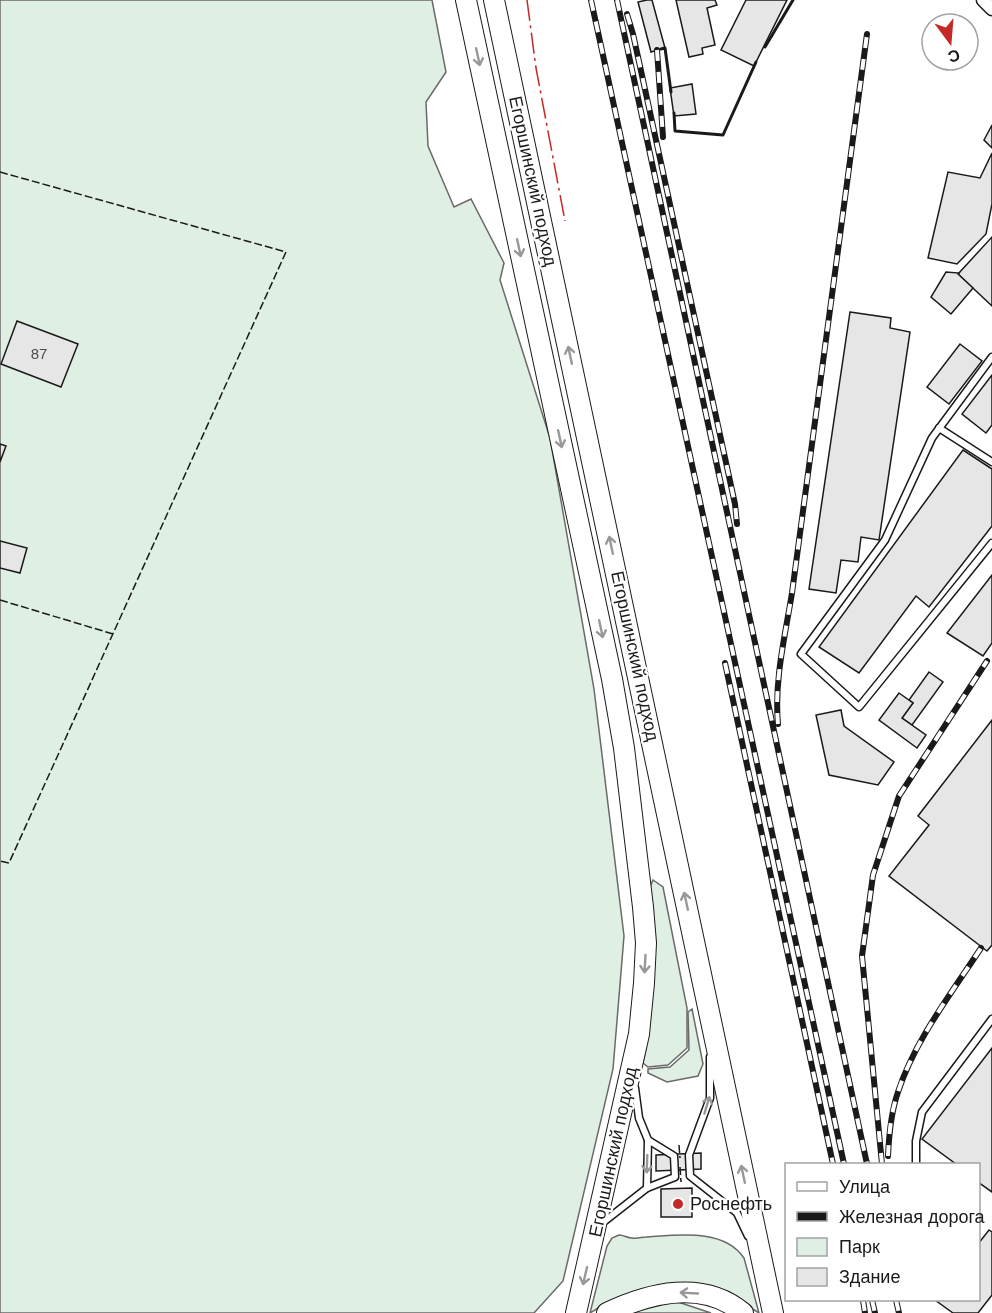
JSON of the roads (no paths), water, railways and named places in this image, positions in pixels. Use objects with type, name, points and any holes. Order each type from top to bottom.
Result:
[{"type":"main road","name":"Егоршинский подход","points":[[466,0],[612,679],[634,822],[646,943],[639,1034],[576,1313]]},
{"type":"main road","name":"Егоршинский подход","points":[[494,0],[696,944],[772,1313]]},
{"type":"main road","points":[[607,1313],[655,1295],[692,1292],[724,1301],[743,1313]]},
{"type":"street","points":[[983,0],[992,9]]},
{"type":"lane","points":[[992,357],[932,438],[885,540],[801,654],[859,707],[992,543]]},
{"type":"lane","points":[[939,428],[992,462]]},
{"type":"lane","points":[[696,944],[711,1090],[707,1109],[688,1155],[690,1176],[737,1213],[761,1257]]},
{"type":"lane","points":[[916,1163],[916,1141],[922,1112],[992,1019]]},
{"type":"lane","points":[[639,1034],[634,1088],[648,1140],[646,1188]]},
{"type":"lane","points":[[596,1228],[646,1188],[675,1177],[674,1156],[648,1140]]},
{"type":"railway","points":[[591,0],[844,1163]]},
{"type":"railway","points":[[617,0],[867,1163]]},
{"type":"railway","points":[[627,14],[735,504],[737,524]]},
{"type":"railway","points":[[778,724],[781,659],[792,593],[867,34]]},
{"type":"railway","points":[[657,50],[663,137]]},
{"type":"railway","points":[[882,1163],[862,956],[873,875],[899,796],[987,661]]},
{"type":"railway","points":[[725,663],[833,1163]]},
{"type":"railway","points":[[888,1156],[894,1107],[905,1073],[924,1036],[981,948]]},
{"type":"railway","points":[[863,1301],[865,1313]]},
{"type":"railway","points":[[872,1301],[875,1313]]},
{"type":"railway","points":[[896,1301],[899,1313]]},
{"type":"place","name":"Роснефть","points":[[678,1204]]}]
